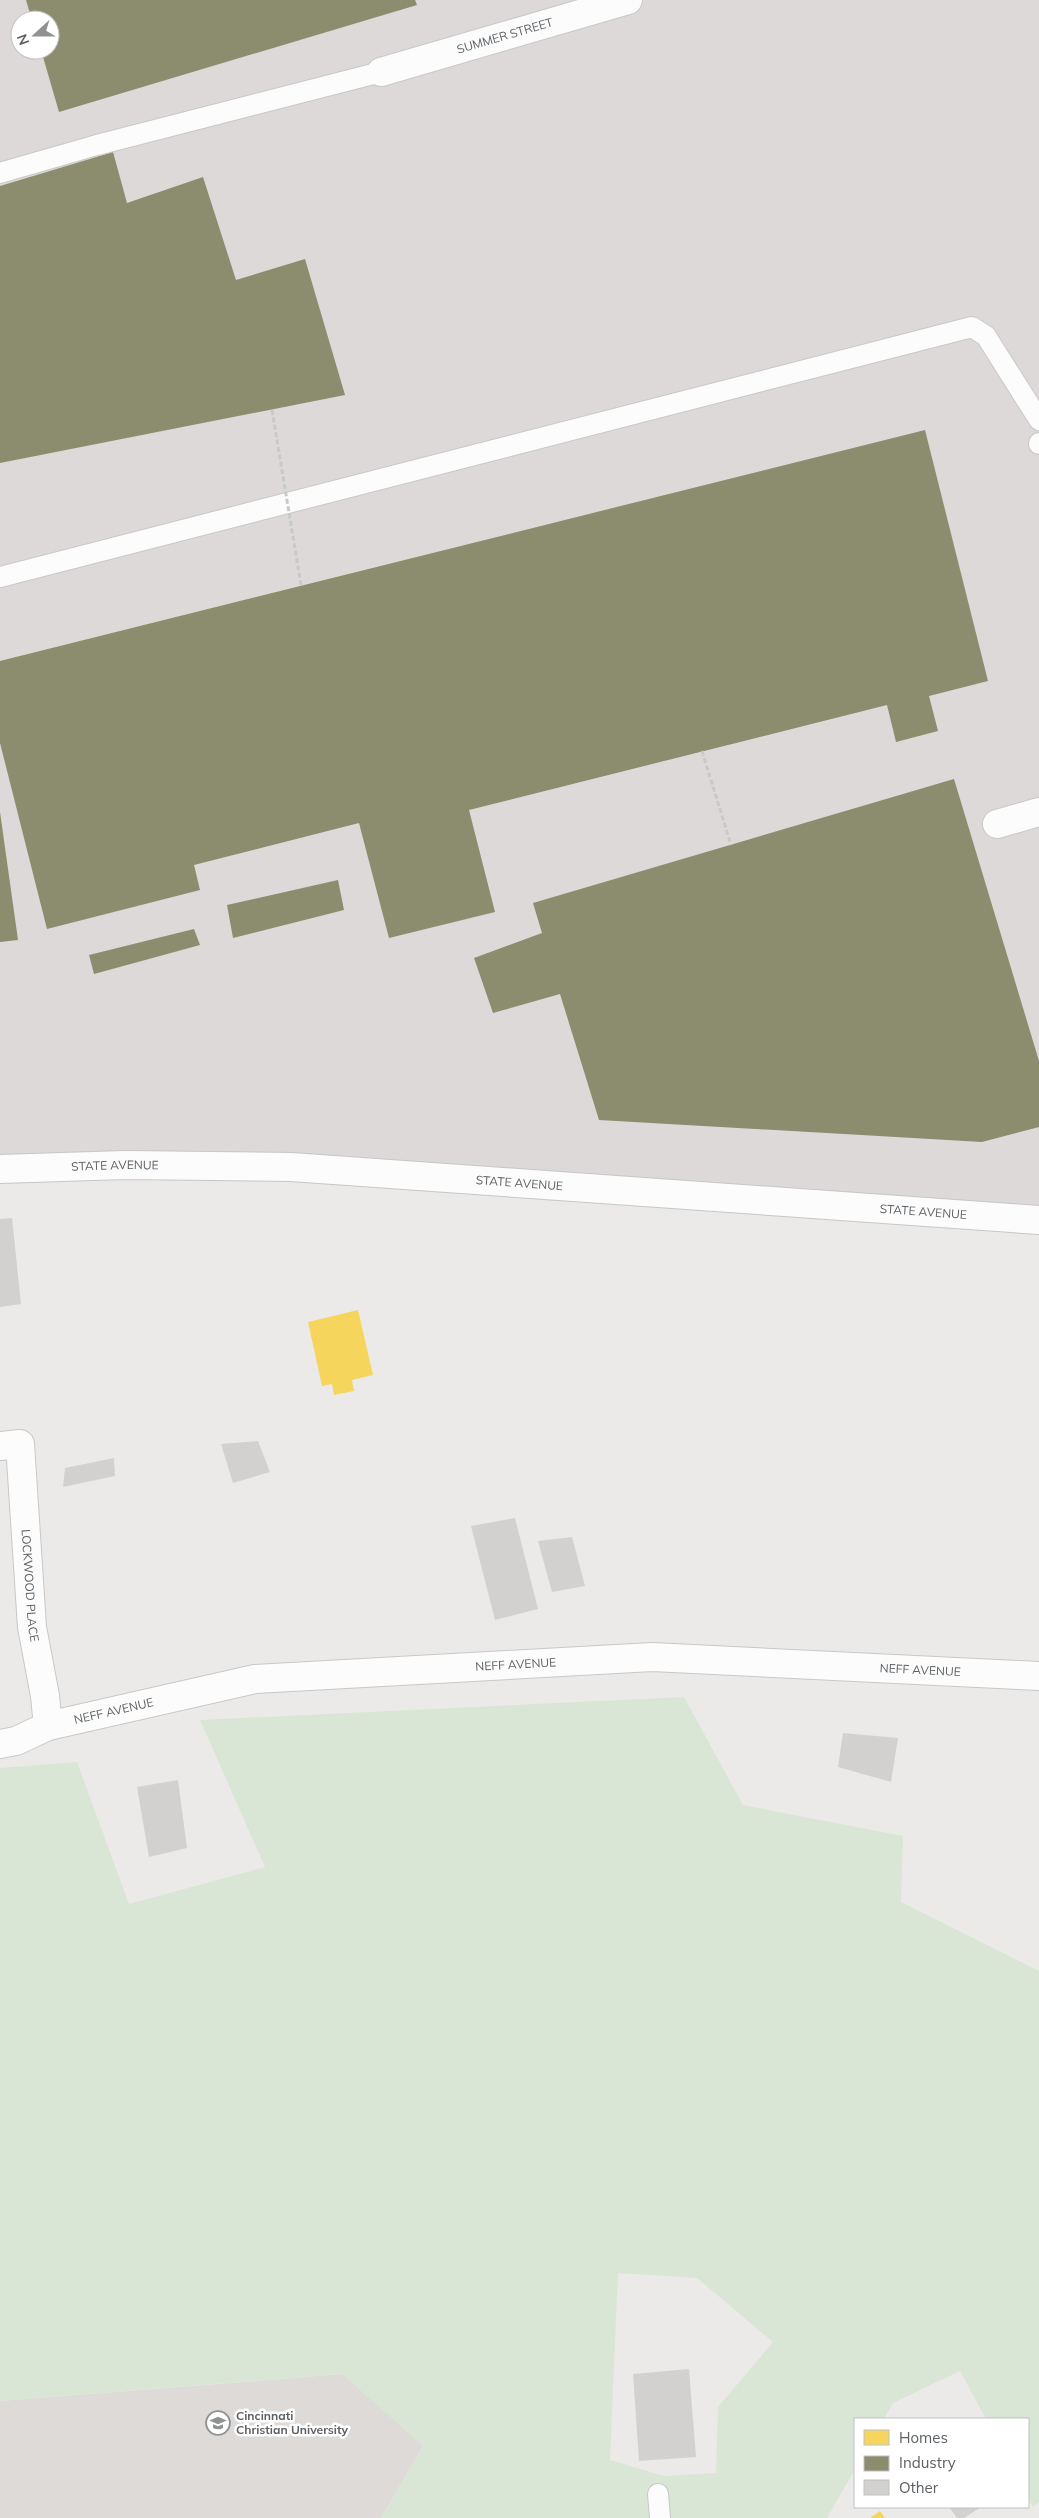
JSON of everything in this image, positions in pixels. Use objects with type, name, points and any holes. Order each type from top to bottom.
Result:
[{"type":"street","name":"SUMMER STREET","points":[[381,72],[628,0]]},
{"type":"street","points":[[997,824],[1039,812]]},
{"type":"street","name":"STATE AVENUE","points":[[0,1169],[125,1166],[291,1166],[1039,1220]]},
{"type":"street","name":"LOCKWOOD PLACE","points":[[10,1445],[32,1627],[45,1696],[48,1726]]},
{"type":"street","name":"NEFF AVENUE","points":[[0,1744],[16,1741],[48,1726],[255,1680],[652,1657],[1039,1676]]},
{"type":"lane","points":[[0,173],[97,145],[381,72]]},
{"type":"lane","points":[[0,577],[972,327],[986,336],[1039,420]]},
{"type":"lane","points":[[658,2494],[660,2518]]},
{"type":"path","points":[[272,410],[301,585]]},
{"type":"path","points":[[702,751],[731,844]]},
{"type":"shaded area","points":[[0,0],[1039,0],[1039,1220],[291,1167],[0,1169]]},
{"type":"shaded area","name":"Cincinnati Christian University","points":[[471,2364],[381,2518],[0,2518],[0,2401]]},
{"type":"green space","points":[[684,1697],[743,1805],[903,1836],[901,1902],[1039,1971],[1039,2502],[1033,2507],[1029,2499],[1029,2418],[985,2418],[960,2371],[893,2403],[885,2418],[854,2418],[854,2471],[827,2518],[381,2518],[423,2446],[342,2374],[0,2401],[0,1768],[77,1762],[129,1904],[265,1867],[200,1720]],"holes":[[[618,2273],[697,2278],[773,2342],[718,2407],[716,2473],[664,2476],[610,2460]]]},
{"type":"building: Homes","points":[[358,1310],[373,1375],[352,1380],[354,1391],[334,1395],[332,1384],[322,1386],[308,1322]]},
{"type":"building: Homes","points":[[880,2511],[885,2518],[870,2518]]},
{"type":"building: Industry","points":[[26,0],[415,0],[417,5],[59,112],[44,60],[60,60],[60,10],[29,10]]},
{"type":"building: Industry","points":[[113,152],[127,203],[203,177],[236,280],[305,259],[345,395],[0,463],[0,186]]},
{"type":"building: Industry","points":[[925,430],[988,681],[929,696],[938,731],[896,742],[887,705],[469,810],[495,912],[389,938],[359,823],[194,865],[200,890],[47,929],[0,743],[0,661]]},
{"type":"building: Industry","points":[[954,779],[1039,1061],[1039,1127],[982,1142],[599,1120],[560,994],[493,1013],[474,958],[542,933],[533,903]]},
{"type":"building: Industry","points":[[0,812],[18,940],[0,942]]},
{"type":"building: Industry","points":[[338,880],[344,910],[233,938],[227,905]]},
{"type":"building: Industry","points":[[194,929],[200,945],[94,974],[89,955]]},
{"type":"building: Other","points":[[12,1218],[21,1304],[0,1307],[0,1219]]},
{"type":"building: Other","points":[[258,1441],[270,1472],[233,1483],[221,1444]]},
{"type":"building: Other","points":[[114,1458],[115,1476],[63,1487],[65,1468]]},
{"type":"building: Other","points":[[515,1518],[538,1609],[495,1620],[471,1526]]},
{"type":"building: Other","points":[[572,1537],[585,1586],[552,1592],[538,1541]]},
{"type":"building: Other","points":[[843,1733],[898,1738],[891,1782],[838,1767]]},
{"type":"building: Other","points":[[178,1780],[187,1848],[149,1857],[137,1787]]},
{"type":"building: Other","points":[[689,2369],[696,2457],[639,2461],[633,2374]]},
{"type":"building: Other","points":[[950,2508],[979,2508],[964,2518],[957,2518]]},
{"type":"place","name":"Cincinnati Christian University","points":[[218,2423]]}]
